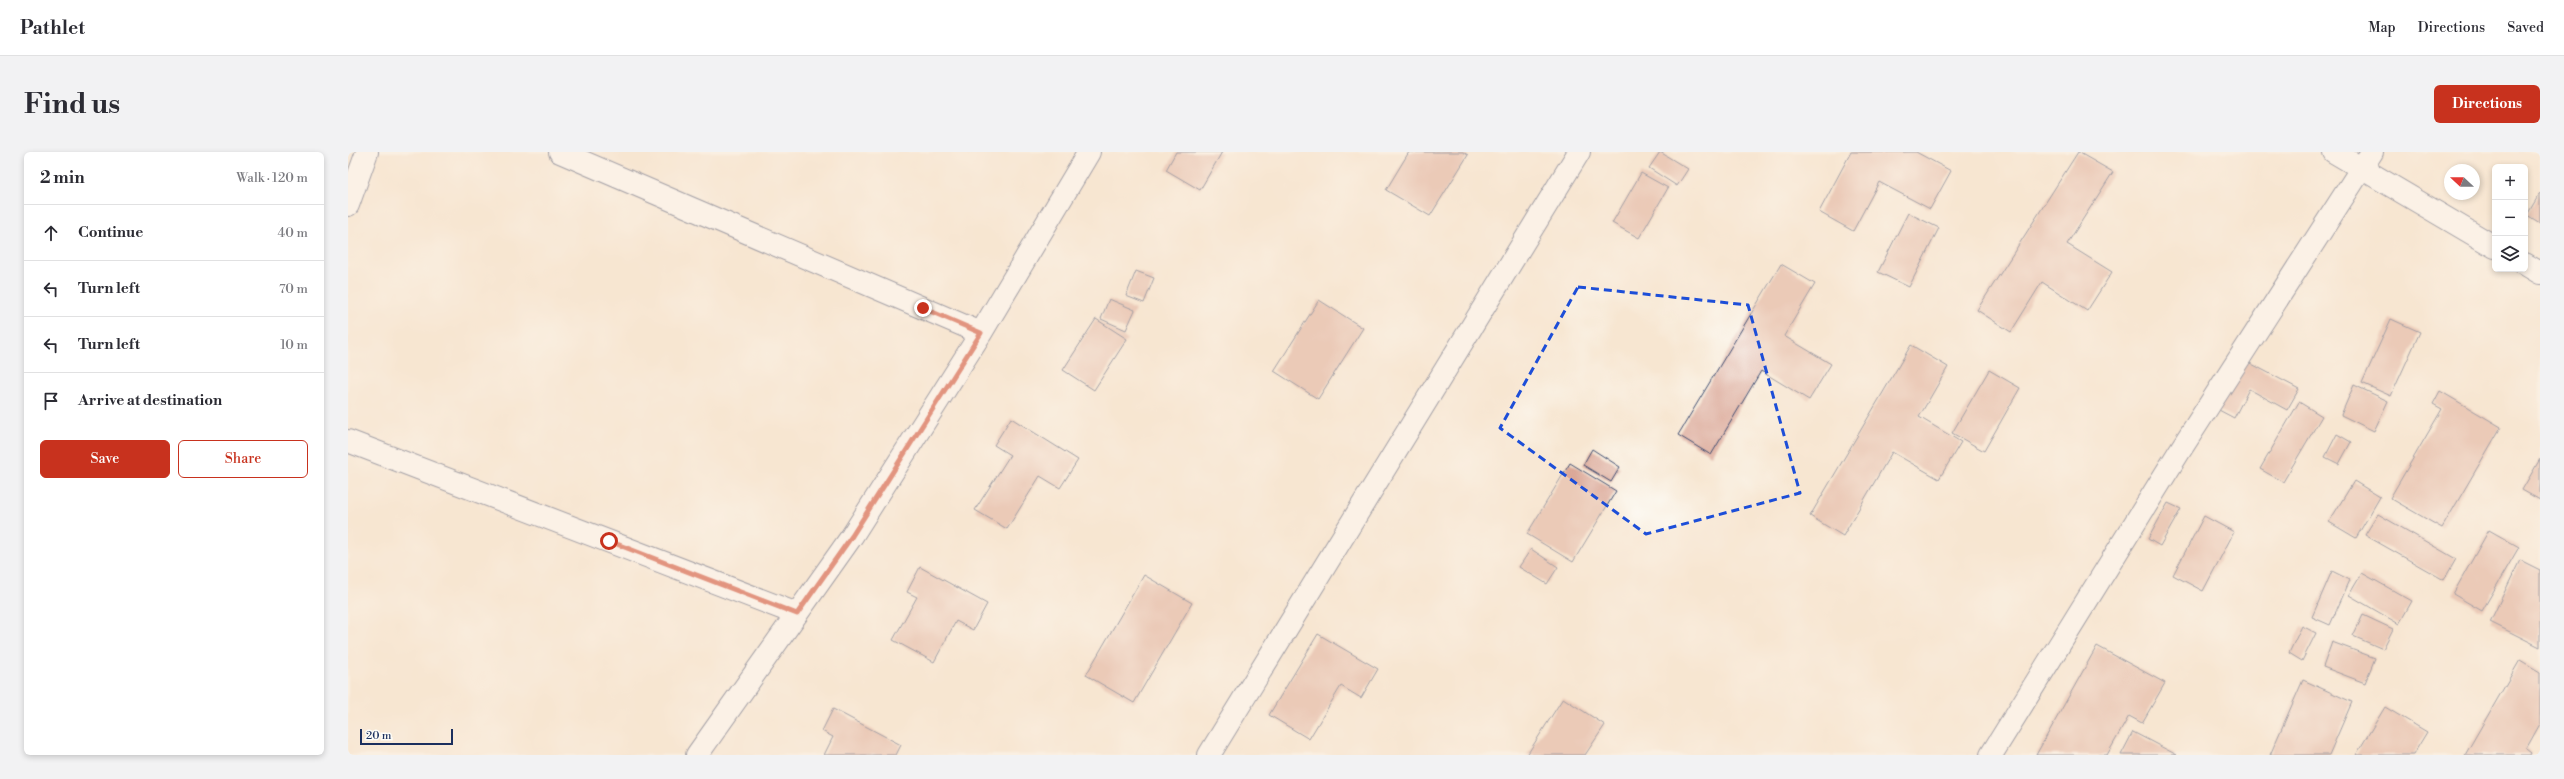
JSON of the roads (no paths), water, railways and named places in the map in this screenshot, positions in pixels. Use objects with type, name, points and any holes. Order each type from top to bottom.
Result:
[{"type":"street","points":[[348,205],[367,152]]},
{"type":"street","points":[[560,152],[981,333]]},
{"type":"street","points":[[697,755],[852,536],[981,333],[1089,152]]},
{"type":"street","points":[[1209,755],[1579,152]]},
{"type":"street","points":[[2334,152],[2368,160],[2492,245]]},
{"type":"street","points":[[1991,755],[2180,452],[2368,160]]},
{"type":"street","points":[[2528,266],[2540,273]]},
{"type":"street","points":[[348,441],[797,614]]}]
